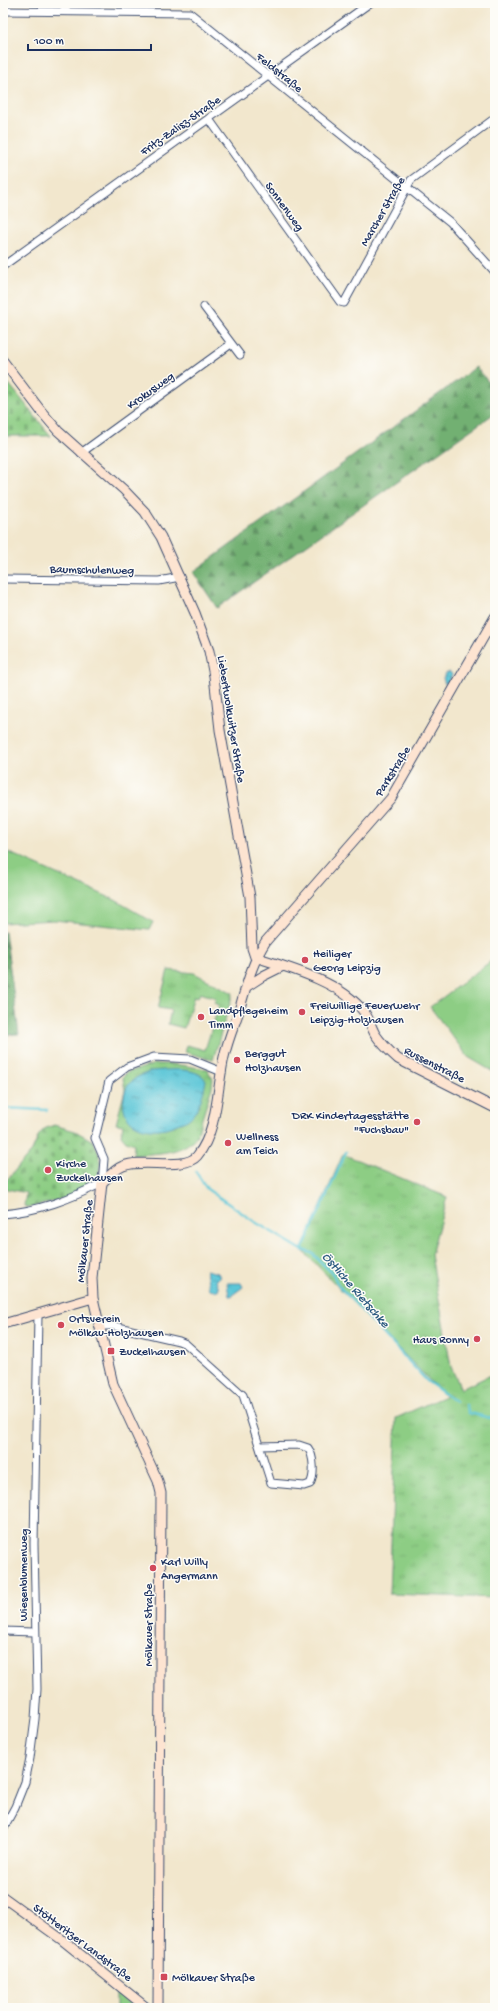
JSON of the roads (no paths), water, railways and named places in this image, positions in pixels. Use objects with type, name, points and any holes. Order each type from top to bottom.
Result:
[{"type":"street","name":"Fritz-Zalisz-Straße","points":[[3,266],[370,3]]},
{"type":"street","name":"Feldstraße","points":[[3,11],[190,13],[450,222],[495,272]]},
{"type":"street","name":"Marcher Straße","points":[[344,302],[411,180],[495,118]]},
{"type":"street","name":"Sonnenweg","points":[[209,119],[340,302],[344,302]]},
{"type":"street","points":[[204,307],[240,356]]},
{"type":"street","name":"Krokusweg","points":[[81,453],[231,344]]},
{"type":"street","name":"Liebertwolkwitzer Straße","points":[[3,361],[41,411],[81,453],[124,490],[145,512],[161,537],[180,577],[204,634],[214,676],[220,730],[250,897],[252,948],[255,957]]},
{"type":"street","name":"Baumschulenweg","points":[[3,579],[159,581],[180,577]]},
{"type":"street","name":"Parkstraße","points":[[255,957],[266,941],[391,798],[495,617]]},
{"type":"street","points":[[3,1214],[59,1203],[102,1183],[113,1172],[124,1165],[140,1163],[184,1163],[195,1158],[205,1142],[212,1122],[218,1099],[224,1058],[255,957]]},
{"type":"street","name":"Russenstraße","points":[[255,957],[284,966],[345,993],[364,1012],[376,1035],[388,1050],[398,1059],[495,1108]]},
{"type":"street","points":[[246,987],[261,976],[284,966]]},
{"type":"street","points":[[102,1183],[104,1159],[95,1138],[109,1081],[127,1066],[148,1058],[176,1058],[193,1060],[222,1072]]},
{"type":"street","name":"Mölkauer Straße","points":[[102,1183],[92,1278],[92,1298],[113,1384],[158,1481],[161,1493],[158,2008]]},
{"type":"street","points":[[3,1324],[92,1298]]},
{"type":"street","name":"Wiesenblumenweg","points":[[3,1829],[15,1807],[25,1782],[30,1758],[37,1689],[34,1632],[34,1544],[38,1315]]},
{"type":"street","points":[[100,1326],[114,1326],[179,1341],[186,1344],[243,1394],[271,1483],[304,1486],[310,1484],[312,1478],[312,1458],[308,1448],[299,1445],[260,1446]]},
{"type":"street","points":[[3,1631],[34,1632]]},
{"type":"street","name":"Stötteritzer Landstraße","points":[[3,1897],[60,1939],[147,2008]]},
{"type":"water","points":[[450,672],[452,674],[450,680],[445,684],[443,678],[446,673]]},
{"type":"water","points":[[151,1071],[188,1071],[201,1076],[206,1080],[202,1096],[193,1116],[184,1122],[166,1128],[157,1129],[147,1129],[132,1122],[127,1116],[124,1108],[124,1097],[126,1090],[130,1083],[136,1078]]},
{"type":"water","points":[[206,1270],[218,1273],[220,1277],[216,1281],[219,1289],[215,1291],[209,1290]]},
{"type":"water","points":[[227,1283],[241,1283],[243,1287],[229,1296]]},
{"type":"waterway","name":"Östliche Rietschke","points":[[3,1108],[47,1110]]},
{"type":"waterway","points":[[302,1250],[346,1152]]},
{"type":"waterway","name":"Östliche Rietschke","points":[[196,1172],[207,1189],[255,1222],[302,1250],[312,1253],[333,1274],[338,1285],[427,1381],[456,1402]]},
{"type":"waterway","name":"Östliche Rietschke","points":[[466,1405],[469,1413],[495,1419]]},
{"type":"place","name":"Heiliger Georg Leipzig","points":[[305,960]]},
{"type":"place","name":"Freiwillige Feuerwehr Leipzig-Holzhausen","points":[[302,1012]]},
{"type":"place","name":"Landpflegeheim Timm","points":[[201,1017]]},
{"type":"place","name":"Berggut Holzhausen","points":[[237,1060]]},
{"type":"place","name":"DRK Kindertagesstätte \"Fuchsbau\"","points":[[417,1122]]},
{"type":"place","name":"Wellness am Teich","points":[[228,1143]]},
{"type":"place","name":"Kirche Zuckelhausen","points":[[48,1170]]},
{"type":"place","name":"Ortsverein Mölkau-Holzhausen","points":[[61,1325]]},
{"type":"place","name":"Haus Ronny","points":[[477,1339]]},
{"type":"place","name":"Zuckelhausen","points":[[111,1351]]},
{"type":"place","name":"Karl Willy Angermann","points":[[153,1568]]},
{"type":"place","name":"Mölkauer Straße","points":[[164,1977]]}]
